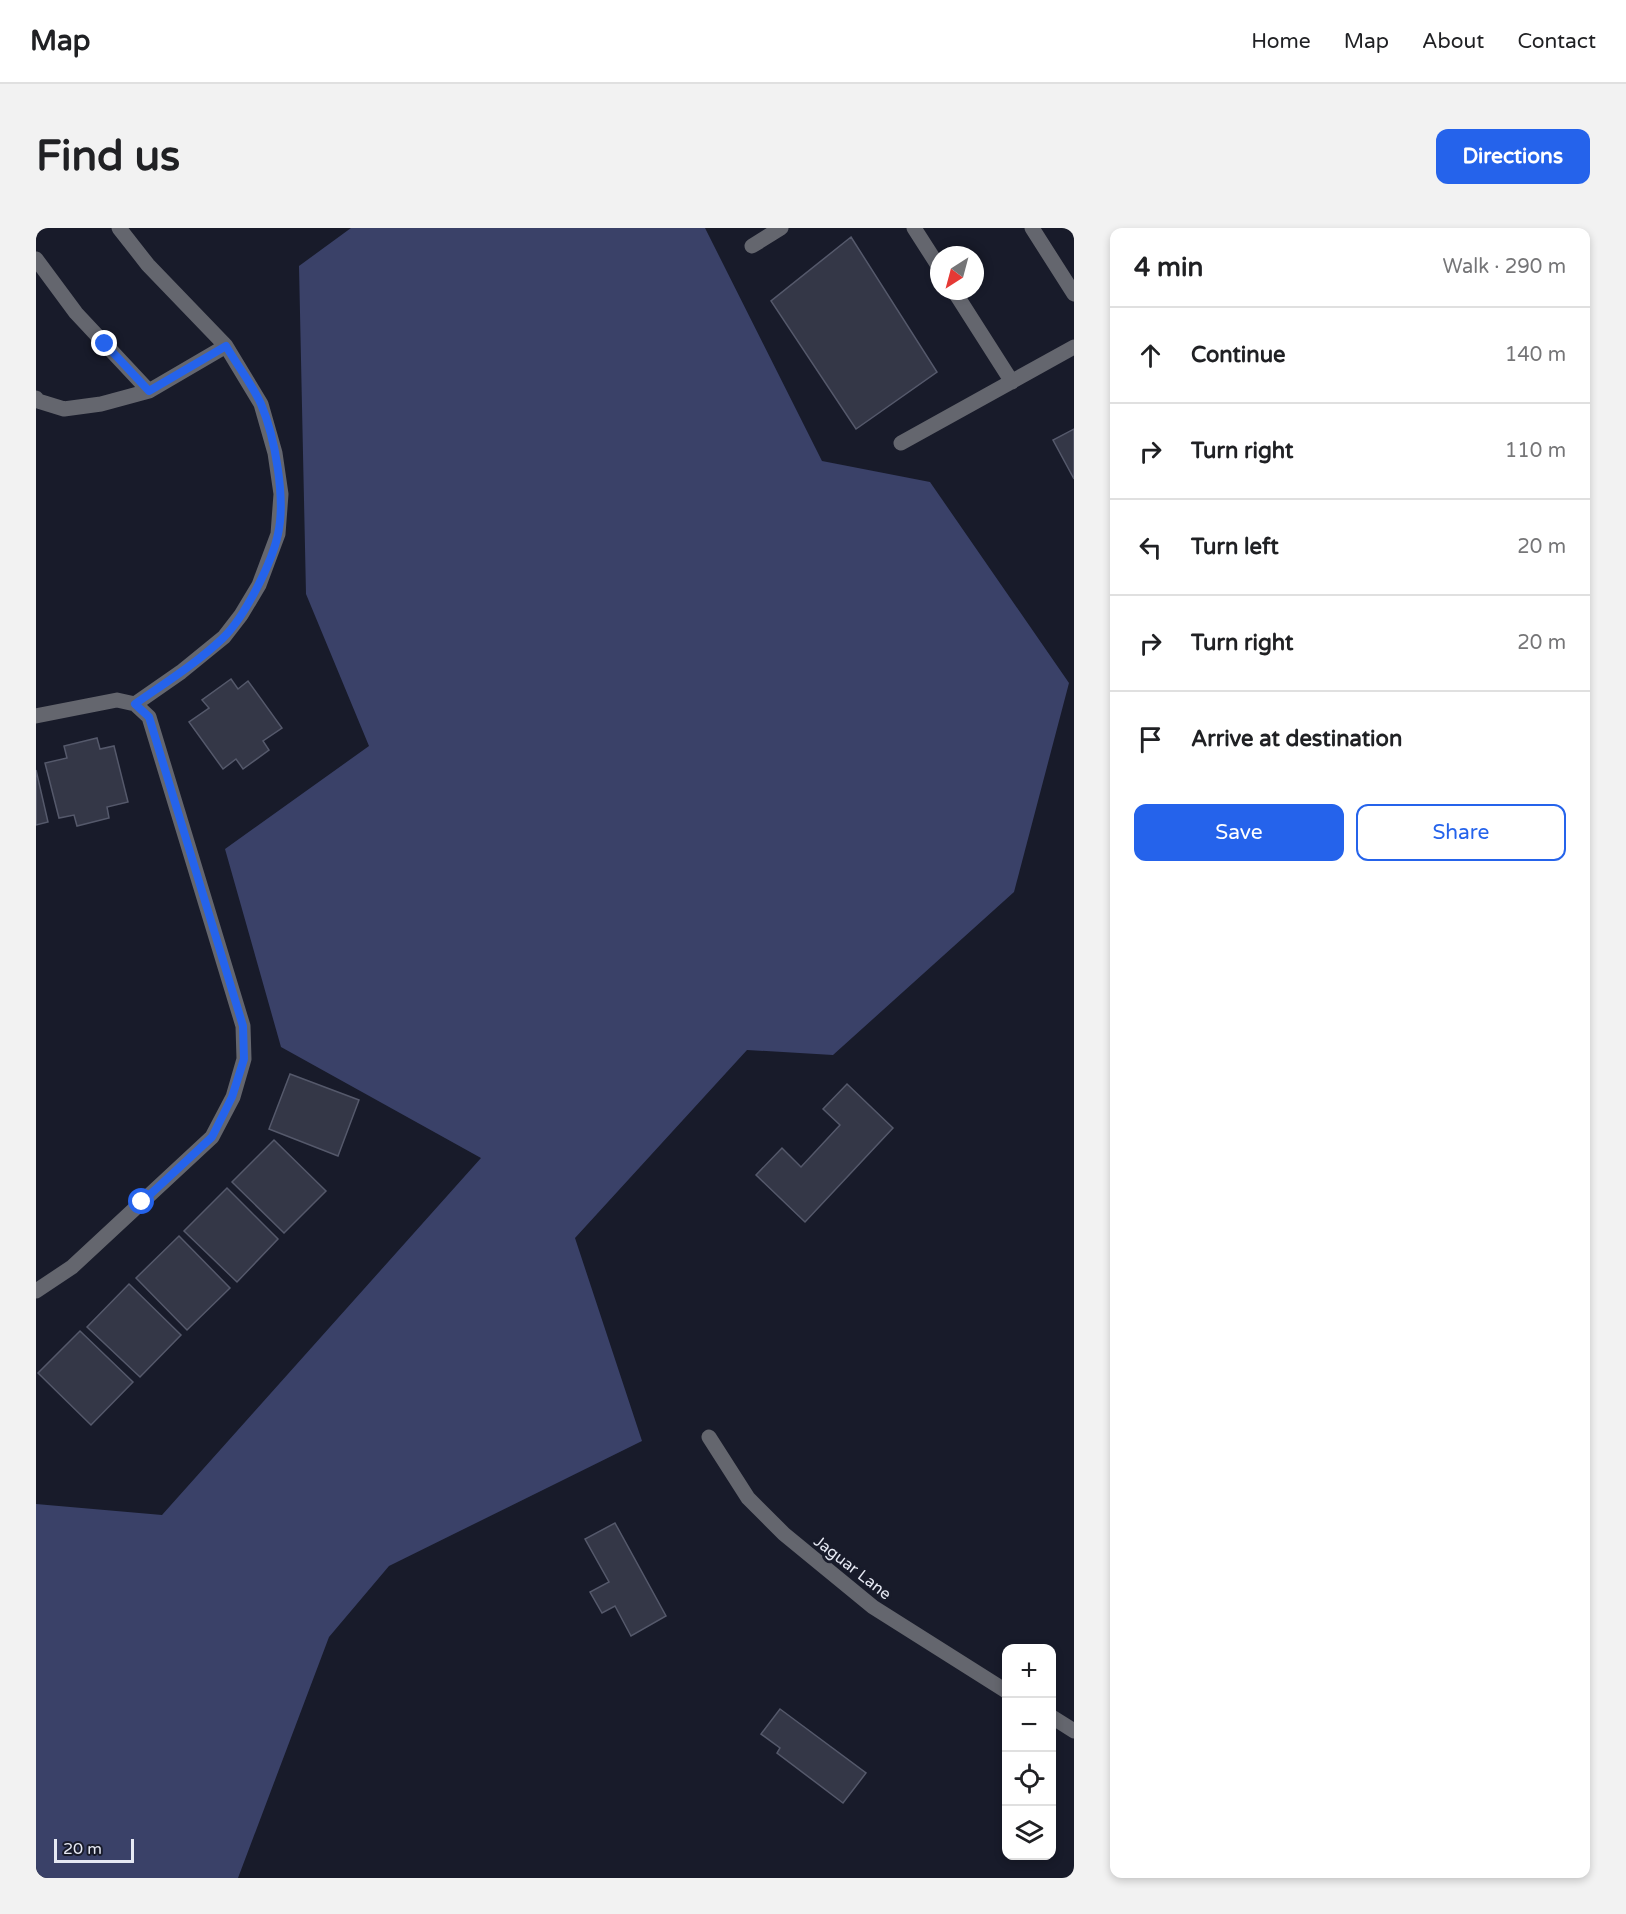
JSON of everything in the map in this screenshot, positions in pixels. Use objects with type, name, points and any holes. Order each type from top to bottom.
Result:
[{"type":"street","points":[[119,228],[148,265],[226,346],[261,404],[272,443],[281,494],[278,534],[259,585],[241,615],[224,637],[182,672],[135,704]]},
{"type":"street","points":[[752,246],[781,228]]},
{"type":"street","points":[[914,228],[930,253]]},
{"type":"street","points":[[1032,228],[1074,294]]},
{"type":"street","points":[[36,259],[76,313],[149,391]]},
{"type":"street","points":[[960,300],[1012,382]]},
{"type":"street","points":[[36,398],[64,409],[101,404],[149,391],[226,346]]},
{"type":"street","points":[[901,443],[1074,347]]},
{"type":"street","points":[[36,716],[117,700],[135,704],[149,717],[243,1026],[244,1059],[232,1097],[212,1137],[72,1267],[36,1290]]},
{"type":"street","name":"Jaguar Lane","points":[[710,1437],[748,1498],[784,1534],[873,1607],[1002,1688]]},
{"type":"street","points":[[1056,1720],[1074,1731]]},
{"type":"shaded area","points":[[351,228],[705,228],[822,461],[930,482],[1069,683],[1014,892],[833,1055],[747,1050],[575,1238],[642,1441],[389,1566],[329,1637],[238,1878],[36,1878],[36,1504],[162,1515],[481,1158],[281,1047],[225,849],[369,746],[306,594],[299,266]]},
{"type":"building","points":[[851,237],[937,372],[856,429],[771,301]]},
{"type":"building","points":[[1074,429],[1074,479],[1053,440]]},
{"type":"building","points":[[231,679],[238,689],[248,681],[282,728],[263,741],[269,750],[243,769],[236,759],[223,769],[189,722],[209,708],[202,700]]},
{"type":"building","points":[[97,738],[100,749],[114,746],[128,802],[107,807],[109,818],[77,826],[74,815],[59,818],[45,763],[67,758],[64,746]]},
{"type":"building","points":[[36,770],[48,822],[36,825]]},
{"type":"building","points":[[290,1074],[359,1100],[338,1156],[269,1129]]},
{"type":"building","points":[[847,1084],[893,1128],[805,1222],[756,1175],[782,1148],[801,1167],[840,1125],[823,1109]]},
{"type":"building","points":[[274,1140],[326,1191],[284,1233],[232,1182]]},
{"type":"building","points":[[227,1188],[278,1239],[237,1282],[184,1231]]},
{"type":"building","points":[[179,1236],[230,1288],[187,1330],[136,1278]]},
{"type":"building","points":[[129,1284],[181,1335],[140,1377],[87,1327]]},
{"type":"building","points":[[80,1331],[133,1382],[91,1425],[38,1373]]},
{"type":"building","points":[[615,1523],[666,1616],[631,1636],[615,1606],[602,1613],[590,1592],[609,1582],[585,1539]]},
{"type":"building","points":[[780,1709],[866,1773],[843,1803],[777,1753],[780,1748],[761,1734]]},
{"type":"route","points":[[105,344],[149,391],[226,346],[261,404],[275,453],[281,494],[278,534],[259,585],[241,615],[224,637],[182,672],[135,704],[149,717],[243,1026],[244,1059],[232,1097],[212,1137],[142,1202]]}]
